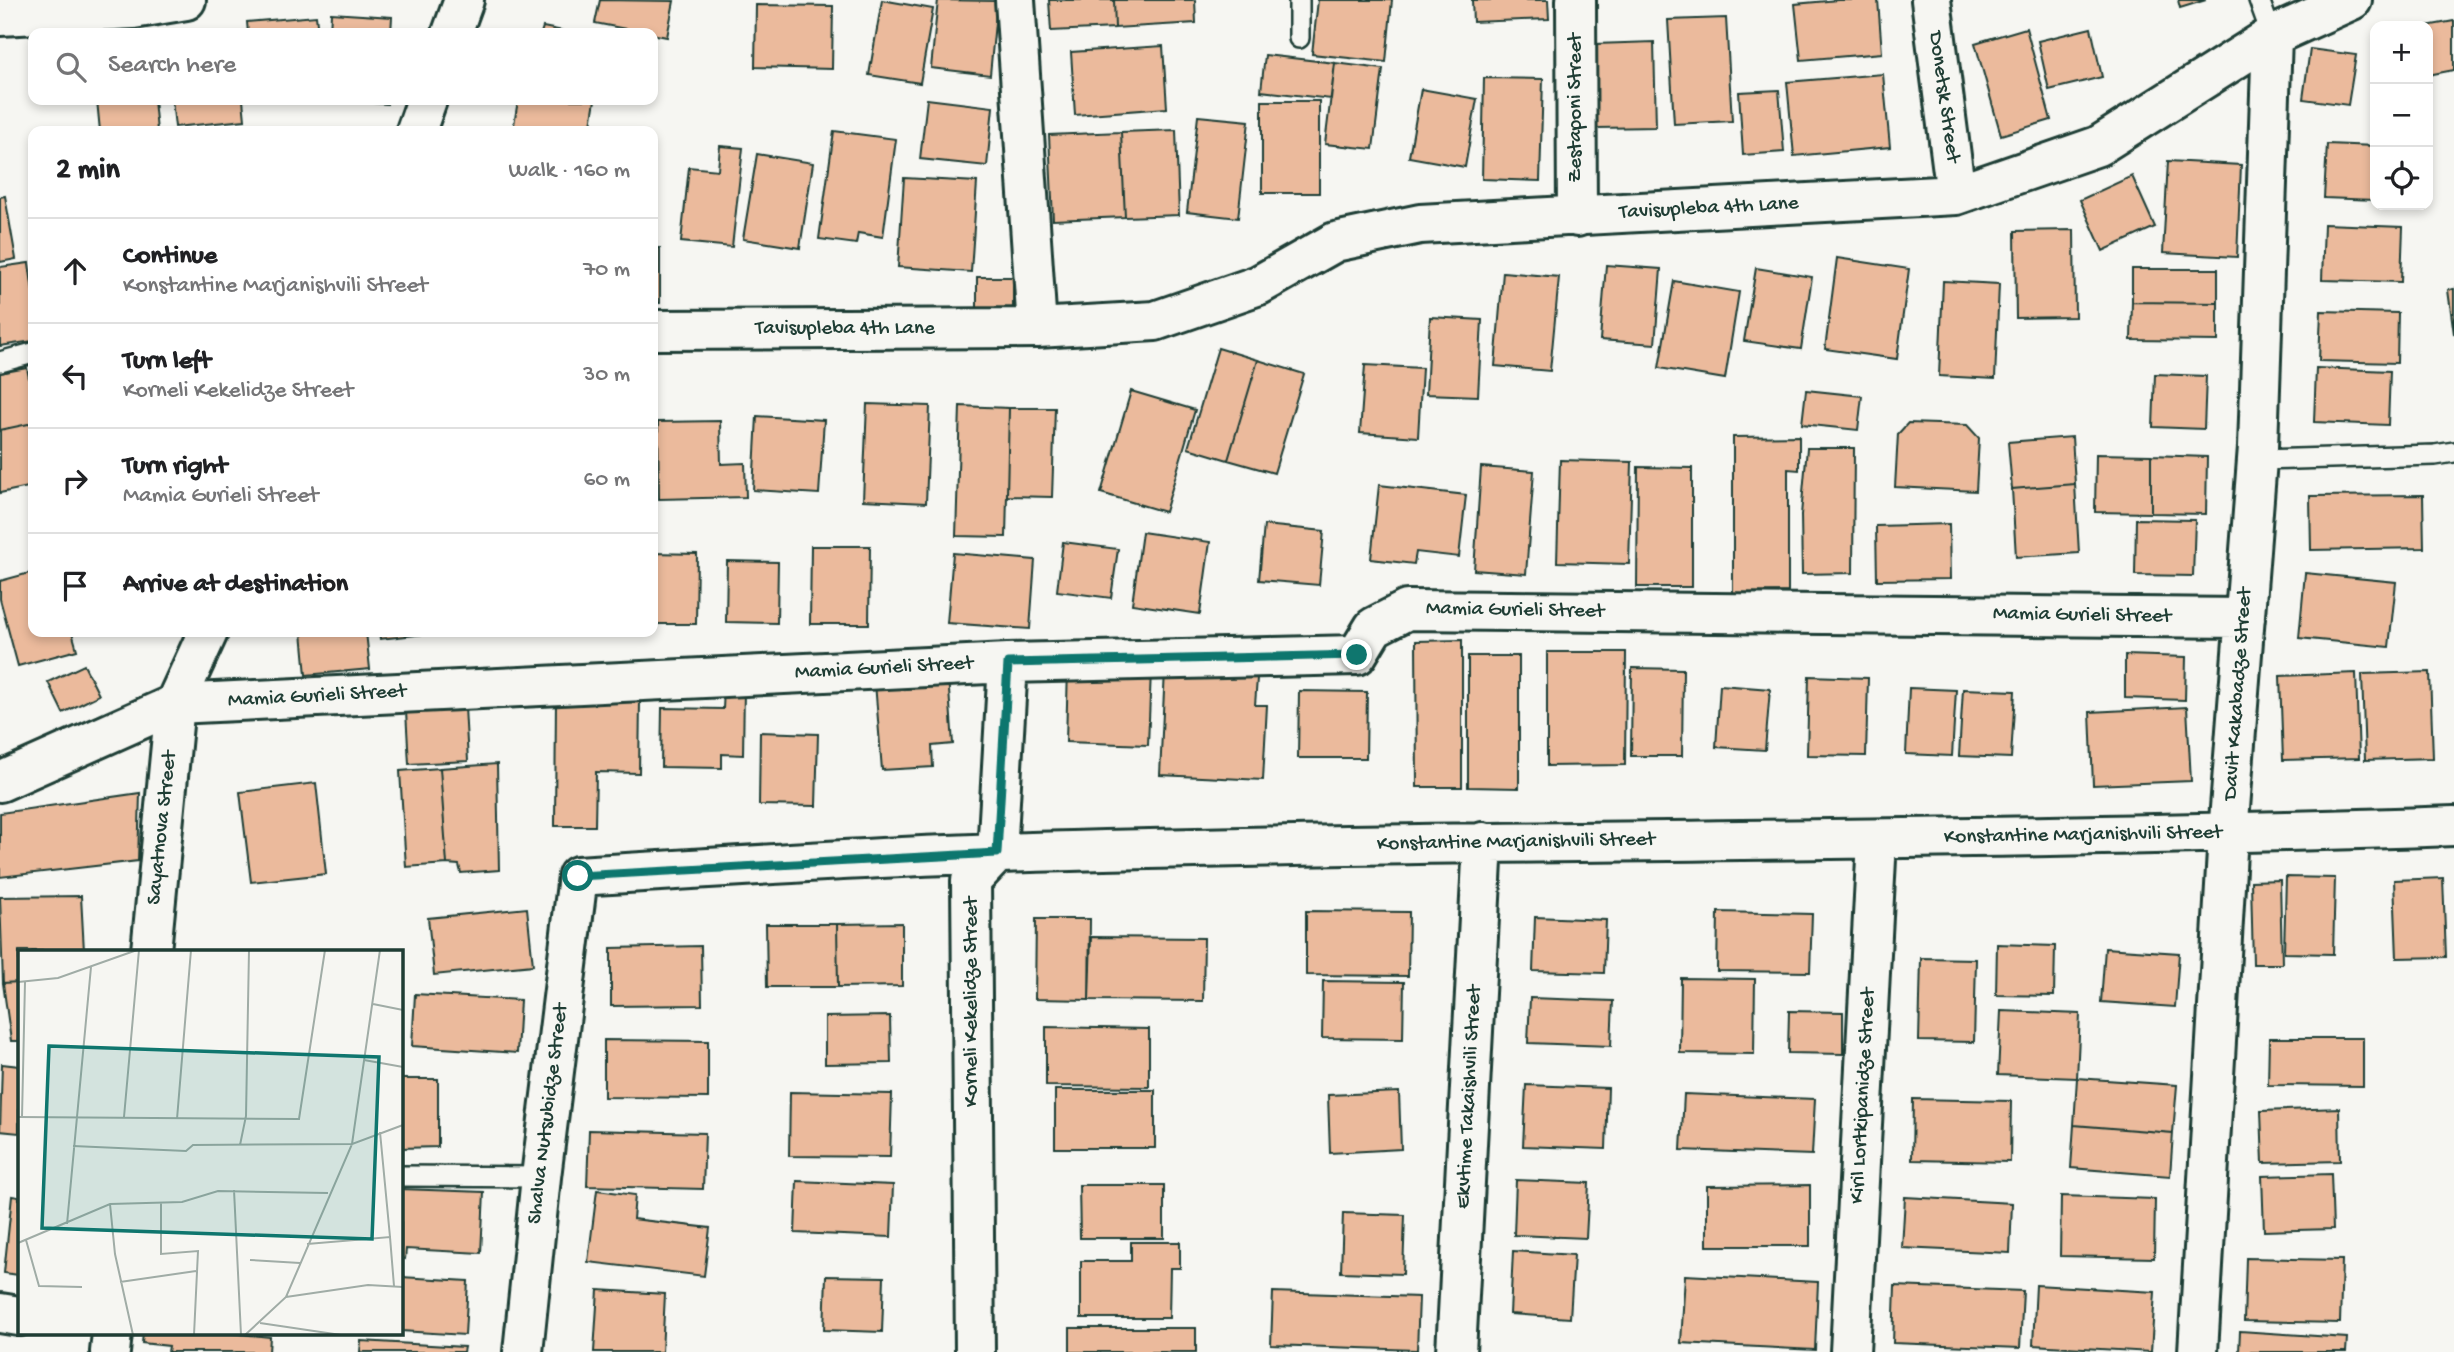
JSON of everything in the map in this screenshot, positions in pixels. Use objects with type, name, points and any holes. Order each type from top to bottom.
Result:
[{"type":"street","points":[[0,16],[133,9],[186,0]]},
{"type":"street","points":[[454,28],[464,0]]},
{"type":"street","points":[[1015,0],[1037,328]]},
{"type":"street","name":"Zestaponi Street","points":[[1576,0],[1577,217]]},
{"type":"street","name":"Donetsk Street","points":[[1931,0],[1956,195]]},
{"type":"street","name":"Tavisupleba 4th Lane","points":[[658,330],[1037,328],[1155,321],[1259,285],[1335,242],[1420,224],[1956,195],[2098,146],[2272,36],[2352,0]]},
{"type":"street","name":"Davit Kakabadze Street","points":[[2198,1352],[2228,834],[2257,460],[2272,36]]},
{"type":"street","points":[[418,126],[425,105]]},
{"type":"street","name":"Mamia Gurieli Street","points":[[176,704],[1008,663],[1357,655],[1374,627],[1407,610],[2245,618]]},
{"type":"street","name":"Sayatnova Street","points":[[151,950],[176,704],[206,637]]},
{"type":"street","points":[[997,853],[1008,663]]},
{"type":"street","points":[[0,782],[176,704]]},
{"type":"street","name":"Konstantine Marjanishvili Street","points":[[578,876],[997,853],[1483,842],[1877,840],[2228,834],[2454,826]]},
{"type":"street","name":"Kiril Lortkipanidze Street","points":[[1850,1352],[1877,840]]},
{"type":"street","name":"Ekvtime Takaishvili Street","points":[[1456,1352],[1483,842]]},
{"type":"street","name":"Korneli Kekelidze Street","points":[[975,1352],[971,881],[997,853]]},
{"type":"street","name":"Shalva Nutsubidze Street","points":[[523,1352],[541,1177],[578,876]]},
{"type":"street","points":[[0,1313],[18,1316]]},
{"type":"street","points":[[110,1352],[112,1334]]},
{"type":"lane","points":[[1299,0],[1299,38]]},
{"type":"lane","points":[[2259,0],[2272,36]]},
{"type":"lane","points":[[0,362],[28,354]]},
{"type":"lane","points":[[2257,460],[2435,455],[2454,452]]},
{"type":"lane","points":[[402,1176],[541,1177]]},
{"type":"building","points":[[600,0],[674,1],[667,37],[658,35],[658,28],[621,28],[595,23]]},
{"type":"building","points":[[882,0],[933,9],[920,83],[869,75]]},
{"type":"building","points":[[938,0],[997,1],[990,75],[931,68]]},
{"type":"building","points":[[1049,0],[1114,0],[1115,28],[1051,31]]},
{"type":"building","points":[[1114,0],[1195,0],[1196,23],[1115,28]]},
{"type":"building","points":[[1318,0],[1392,0],[1386,62],[1312,54]]},
{"type":"building","points":[[1472,0],[1548,0],[1549,19],[1473,22]]},
{"type":"building","points":[[1878,0],[1882,53],[1801,60],[1795,4]]},
{"type":"building","points":[[2178,0],[2206,0],[2180,8]]},
{"type":"building","points":[[756,5],[833,6],[832,69],[755,67]]},
{"type":"building","points":[[331,13],[392,17],[391,28],[330,28]]},
{"type":"building","points":[[316,16],[317,28],[248,28],[247,22]]},
{"type":"building","points":[[1726,18],[1732,121],[1674,124],[1668,20]]},
{"type":"building","points":[[2454,21],[2454,70],[2433,74],[2433,25]]},
{"type":"building","points":[[2026,28],[2051,120],[2001,135],[1975,43]]},
{"type":"building","points":[[2091,28],[2102,77],[2049,90],[2038,41]]},
{"type":"building","points":[[1654,42],[1656,127],[1597,128],[1595,44]]},
{"type":"building","points":[[1163,46],[1167,108],[1075,115],[1071,52]]},
{"type":"building","points":[[2310,49],[2356,55],[2348,105],[2303,99]]},
{"type":"building","points":[[1265,55],[1335,63],[1331,99],[1261,91]]},
{"type":"building","points":[[1335,63],[1383,69],[1373,149],[1325,144]]},
{"type":"building","points":[[1883,74],[1890,147],[1794,156],[1787,82]]},
{"type":"building","points":[[1484,78],[1543,79],[1540,181],[1482,179]]},
{"type":"building","points":[[1421,89],[1477,99],[1465,167],[1409,157]]},
{"type":"building","points":[[1779,90],[1784,152],[1743,155],[1739,92]]},
{"type":"building","points":[[927,99],[993,107],[987,166],[920,159]]},
{"type":"building","points":[[1262,101],[1319,101],[1319,193],[1262,193]]},
{"type":"building","points":[[97,105],[154,105],[157,126],[100,126]]},
{"type":"building","points":[[173,105],[244,105],[245,120],[175,126]]},
{"type":"building","points":[[517,105],[594,105],[591,126],[514,126]]},
{"type":"building","points":[[1198,116],[1249,121],[1238,218],[1187,212]]},
{"type":"building","points":[[1176,130],[1179,215],[1125,217],[1121,132]]},
{"type":"building","points":[[834,131],[896,139],[883,237],[858,233],[856,244],[819,239]]},
{"type":"building","points":[[1121,132],[1125,217],[1053,220],[1049,135]]},
{"type":"building","points":[[2327,144],[2370,146],[2370,200],[2324,198]]},
{"type":"building","points":[[720,146],[743,148],[732,247],[681,242],[689,167],[718,170]]},
{"type":"building","points":[[757,154],[813,163],[800,248],[743,239]]},
{"type":"building","points":[[2168,161],[2241,165],[2237,257],[2163,253]]},
{"type":"building","points":[[2132,176],[2155,227],[2103,251],[2080,200]]},
{"type":"building","points":[[904,178],[977,182],[971,272],[898,267]]},
{"type":"building","points":[[5,196],[16,259],[0,262],[0,197]]},
{"type":"building","points":[[2324,224],[2403,227],[2401,282],[2322,280]]},
{"type":"building","points":[[2074,230],[2075,317],[2016,318],[2015,231]]},
{"type":"building","points":[[658,248],[660,248],[658,303]]},
{"type":"building","points":[[1837,258],[1909,269],[1897,359],[1825,349]]},
{"type":"building","points":[[28,263],[28,342],[0,346],[0,267]]},
{"type":"building","points":[[1606,265],[1661,269],[1655,344],[1600,340]]},
{"type":"building","points":[[1756,268],[1812,277],[1801,349],[1744,341]]},
{"type":"building","points":[[2132,269],[2218,269],[2218,303],[2132,302]]},
{"type":"building","points":[[1503,272],[1559,277],[1550,371],[1495,366]]},
{"type":"building","points":[[977,277],[1013,277],[1013,309],[977,309]]},
{"type":"building","points":[[1674,281],[1739,292],[1725,379],[1659,368]]},
{"type":"building","points":[[1943,281],[1999,284],[1995,379],[1939,376]]},
{"type":"building","points":[[2454,289],[2454,334],[2448,290]]},
{"type":"building","points":[[2132,302],[2218,303],[2218,341],[2131,340]]},
{"type":"building","points":[[2321,311],[2398,313],[2397,363],[2319,361]]},
{"type":"building","points":[[1430,317],[1482,320],[1478,396],[1426,394]]},
{"type":"building","points":[[1218,348],[1258,360],[1228,460],[1188,448]]},
{"type":"building","points":[[1258,360],[1304,374],[1274,473],[1228,460]]},
{"type":"building","points":[[1365,365],[1422,368],[1418,437],[1360,433]]},
{"type":"building","points":[[27,368],[28,424],[0,430],[0,373]]},
{"type":"building","points":[[2316,368],[2390,371],[2388,425],[2314,422]]},
{"type":"building","points":[[2155,374],[2206,376],[2204,429],[2153,427]]},
{"type":"building","points":[[1806,390],[1862,396],[1858,430],[1802,424]]},
{"type":"building","points":[[1131,391],[1195,410],[1165,512],[1101,493]]},
{"type":"building","points":[[867,404],[930,406],[926,503],[863,500]]},
{"type":"building","points":[[960,406],[1009,408],[1006,537],[956,536]]},
{"type":"building","points":[[1009,408],[1055,408],[1052,497],[1007,496]]},
{"type":"building","points":[[757,416],[824,420],[819,494],[753,490]]},
{"type":"building","points":[[720,421],[721,464],[745,463],[746,497],[659,499],[658,422]]},
{"type":"building","points":[[1908,423],[1967,425],[1979,438],[1976,491],[1895,487],[1898,434]]},
{"type":"building","points":[[28,424],[28,487],[0,493],[0,430]]},
{"type":"building","points":[[1799,436],[1799,470],[1788,469],[1788,592],[1733,593],[1733,437]]},
{"type":"building","points":[[2072,437],[2075,484],[2012,489],[2008,442]]},
{"type":"building","points":[[1807,448],[1854,448],[1853,573],[1802,574],[1801,515]]},
{"type":"building","points":[[2096,454],[2151,455],[2151,513],[2095,512]]},
{"type":"building","points":[[2151,455],[2207,457],[2206,514],[2151,513]]},
{"type":"building","points":[[1560,460],[1632,462],[1629,564],[1557,562]]},
{"type":"building","points":[[1481,467],[1534,471],[1526,574],[1474,570]]},
{"type":"building","points":[[1638,467],[1692,468],[1692,587],[1637,587]]},
{"type":"building","points":[[2075,484],[2079,553],[2016,557],[2012,489]]},
{"type":"building","points":[[1379,485],[1466,495],[1459,557],[1416,552],[1414,564],[1371,559]]},
{"type":"building","points":[[2423,495],[2424,548],[2311,550],[2310,496]]},
{"type":"building","points":[[2136,519],[2195,520],[2193,576],[2135,575]]},
{"type":"building","points":[[1949,524],[1950,579],[1877,580],[1876,526]]},
{"type":"building","points":[[1264,525],[1324,531],[1319,585],[1259,580]]},
{"type":"building","points":[[1142,532],[1210,542],[1200,614],[1132,604]]},
{"type":"building","points":[[1063,542],[1118,549],[1111,598],[1057,591]]},
{"type":"building","points":[[811,546],[870,546],[869,624],[810,624]]},
{"type":"building","points":[[658,553],[697,554],[696,624],[658,624]]},
{"type":"building","points":[[953,553],[1035,560],[1030,629],[947,623]]},
{"type":"building","points":[[727,561],[778,562],[777,623],[726,622]]},
{"type":"building","points":[[28,573],[28,637],[73,637],[77,650],[18,666],[0,599],[0,581]]},
{"type":"building","points":[[2305,573],[2396,582],[2389,647],[2299,638]]},
{"type":"building","points":[[302,637],[367,637],[370,669],[306,675]]},
{"type":"building","points":[[1462,640],[1462,787],[1417,787],[1416,641]]},
{"type":"building","points":[[1547,652],[1626,652],[1625,765],[1547,766]]},
{"type":"building","points":[[2125,655],[2186,657],[2185,700],[2125,698]]},
{"type":"building","points":[[1468,656],[1519,656],[1519,788],[1468,787]]},
{"type":"building","points":[[84,665],[99,695],[63,713],[48,682]]},
{"type":"building","points":[[1258,665],[1255,705],[1267,705],[1263,780],[1160,775],[1165,670]]},
{"type":"building","points":[[1068,667],[1151,670],[1148,745],[1066,742]]},
{"type":"building","points":[[1632,668],[1683,669],[1682,756],[1631,756]]},
{"type":"building","points":[[2430,672],[2433,758],[2365,760],[2362,674]]},
{"type":"building","points":[[2356,673],[2359,758],[2283,760],[2280,676]]},
{"type":"building","points":[[1809,676],[1868,678],[1866,756],[1807,755]]},
{"type":"building","points":[[948,677],[953,744],[932,746],[933,767],[882,770],[875,683]]},
{"type":"building","points":[[1720,685],[1770,689],[1765,750],[1716,747]]},
{"type":"building","points":[[1909,688],[1956,690],[1952,756],[1906,754]]},
{"type":"building","points":[[724,689],[744,689],[743,755],[722,754],[722,768],[661,767],[662,708],[723,709]]},
{"type":"building","points":[[1963,689],[2015,691],[2011,758],[1959,756]]},
{"type":"building","points":[[1299,691],[1367,692],[1366,758],[1298,758]]},
{"type":"building","points":[[556,700],[640,701],[639,773],[596,772],[595,826],[555,826]]},
{"type":"building","points":[[465,707],[468,761],[409,764],[406,711]]},
{"type":"building","points":[[2187,707],[2191,781],[2093,785],[2090,712]]},
{"type":"building","points":[[760,732],[818,734],[816,806],[759,805]]},
{"type":"building","points":[[497,764],[499,870],[461,873],[459,865],[447,864],[440,768]]},
{"type":"building","points":[[440,768],[447,864],[406,867],[400,771]]},
{"type":"building","points":[[316,783],[326,874],[251,882],[240,792]]},
{"type":"building","points":[[140,793],[138,861],[0,877],[0,813]]},
{"type":"building","points":[[2286,877],[2335,878],[2333,954],[2284,953]]},
{"type":"building","points":[[2443,878],[2446,957],[2397,958],[2394,880]]},
{"type":"building","points":[[2280,880],[2282,964],[2253,964],[2251,881]]},
{"type":"building","points":[[81,896],[84,950],[18,950],[18,982],[3,983],[0,897]]},
{"type":"building","points":[[527,908],[533,965],[434,975],[428,918]]},
{"type":"building","points":[[1306,911],[1409,912],[1408,976],[1306,975]]},
{"type":"building","points":[[1718,912],[1812,914],[1810,972],[1717,971]]},
{"type":"building","points":[[1535,917],[1606,920],[1604,973],[1533,971]]},
{"type":"building","points":[[1036,919],[1090,919],[1089,1000],[1035,999]]},
{"type":"building","points":[[902,923],[902,986],[838,987],[837,924]]},
{"type":"building","points":[[766,924],[837,924],[838,987],[767,987]]},
{"type":"building","points":[[1091,937],[1204,938],[1203,1001],[1089,1000]]},
{"type":"building","points":[[1997,944],[2055,946],[2054,996],[1996,995]]},
{"type":"building","points":[[701,946],[702,1005],[611,1006],[611,948]]},
{"type":"building","points":[[2105,948],[2179,953],[2175,1007],[2101,1002]]},
{"type":"building","points":[[1921,958],[1976,959],[1974,1042],[1919,1041]]},
{"type":"building","points":[[1681,978],[1755,979],[1754,1054],[1680,1053]]},
{"type":"building","points":[[1323,981],[1404,982],[1403,1039],[1322,1038]]},
{"type":"building","points":[[18,982],[18,1041],[11,1041],[3,983]]},
{"type":"building","points":[[415,994],[520,1000],[517,1053],[412,1046]]},
{"type":"building","points":[[1530,998],[1613,1001],[1611,1046],[1528,1043]]},
{"type":"building","points":[[1789,1011],[1843,1012],[1843,1054],[1788,1053]]},
{"type":"building","points":[[2001,1011],[2080,1014],[2077,1078],[1998,1075]]},
{"type":"building","points":[[890,1016],[891,1063],[825,1064],[825,1017]]},
{"type":"building","points":[[1046,1027],[1149,1029],[1149,1087],[1046,1086]]},
{"type":"building","points":[[2269,1038],[2363,1038],[2363,1086],[2268,1085]]},
{"type":"building","points":[[604,1040],[708,1041],[708,1098],[604,1097]]},
{"type":"building","points":[[2,1064],[18,1066],[18,1133],[0,1131]]},
{"type":"building","points":[[2077,1078],[2177,1085],[2173,1133],[2074,1125]]},
{"type":"building","points":[[402,1079],[438,1079],[438,1147],[402,1148]]},
{"type":"building","points":[[1526,1085],[1608,1088],[1606,1149],[1523,1146]]},
{"type":"building","points":[[1055,1090],[1155,1090],[1155,1148],[1055,1148]]},
{"type":"building","points":[[790,1092],[892,1094],[890,1157],[789,1156]]},
{"type":"building","points":[[1399,1092],[1401,1149],[1330,1153],[1328,1095]]},
{"type":"building","points":[[1684,1094],[1815,1099],[1812,1155],[1681,1150]]},
{"type":"building","points":[[1913,1099],[2011,1101],[2010,1162],[1912,1160]]},
{"type":"building","points":[[2339,1108],[2340,1161],[2263,1163],[2261,1111]]},
{"type":"building","points":[[2074,1125],[2173,1133],[2170,1176],[2071,1168]]},
{"type":"building","points":[[589,1130],[705,1133],[703,1189],[587,1186]]},
{"type":"building","points":[[2331,1174],[2333,1229],[2264,1231],[2262,1176]]},
{"type":"building","points":[[1516,1180],[1589,1183],[1586,1238],[1514,1235]]},
{"type":"building","points":[[797,1181],[893,1185],[891,1237],[795,1233]]},
{"type":"building","points":[[1079,1185],[1164,1185],[1164,1238],[1080,1238]]},
{"type":"building","points":[[1810,1185],[1810,1246],[1707,1246],[1707,1186]]},
{"type":"building","points":[[402,1189],[484,1192],[481,1253],[406,1249],[405,1259],[402,1258]]},
{"type":"building","points":[[597,1190],[635,1195],[633,1219],[710,1228],[704,1276],[588,1262]]},
{"type":"building","points":[[12,1196],[18,1197],[18,1275],[4,1273]]},
{"type":"building","points":[[2061,1196],[2155,1199],[2154,1258],[2060,1256]]},
{"type":"building","points":[[1905,1197],[2012,1203],[2010,1253],[1902,1248]]},
{"type":"building","points":[[1343,1213],[1405,1215],[1403,1274],[1341,1272]]},
{"type":"building","points":[[1131,1242],[1180,1242],[1180,1268],[1170,1268],[1169,1318],[1081,1318],[1081,1261],[1131,1261]]},
{"type":"building","points":[[1513,1251],[1574,1255],[1570,1318],[1510,1314]]},
{"type":"building","points":[[2246,1258],[2342,1260],[2340,1323],[2244,1321]]},
{"type":"building","points":[[1685,1275],[1818,1282],[1815,1350],[1681,1343]]},
{"type":"building","points":[[826,1276],[884,1277],[882,1332],[824,1330]]},
{"type":"building","points":[[402,1277],[468,1281],[465,1335],[402,1331]]},
{"type":"building","points":[[2036,1285],[2155,1292],[2151,1352],[2033,1345]]},
{"type":"building","points":[[1895,1286],[2023,1291],[2020,1348],[1893,1343]]},
{"type":"building","points":[[598,1290],[665,1294],[662,1352],[594,1352]]},
{"type":"building","points":[[1273,1292],[1419,1297],[1417,1350],[1271,1345]]},
{"type":"building","points":[[1070,1328],[1196,1328],[1196,1352],[1070,1352]]},
{"type":"building","points":[[2240,1331],[2347,1338],[2346,1352],[2239,1352]]},
{"type":"building","points":[[143,1334],[240,1334],[270,1337],[269,1352],[168,1352],[169,1346],[142,1343]]},
{"type":"building","points":[[361,1341],[464,1347],[463,1352],[360,1352]]},
{"type":"route","points":[[578,876],[997,853],[1008,663],[1357,655]]}]
